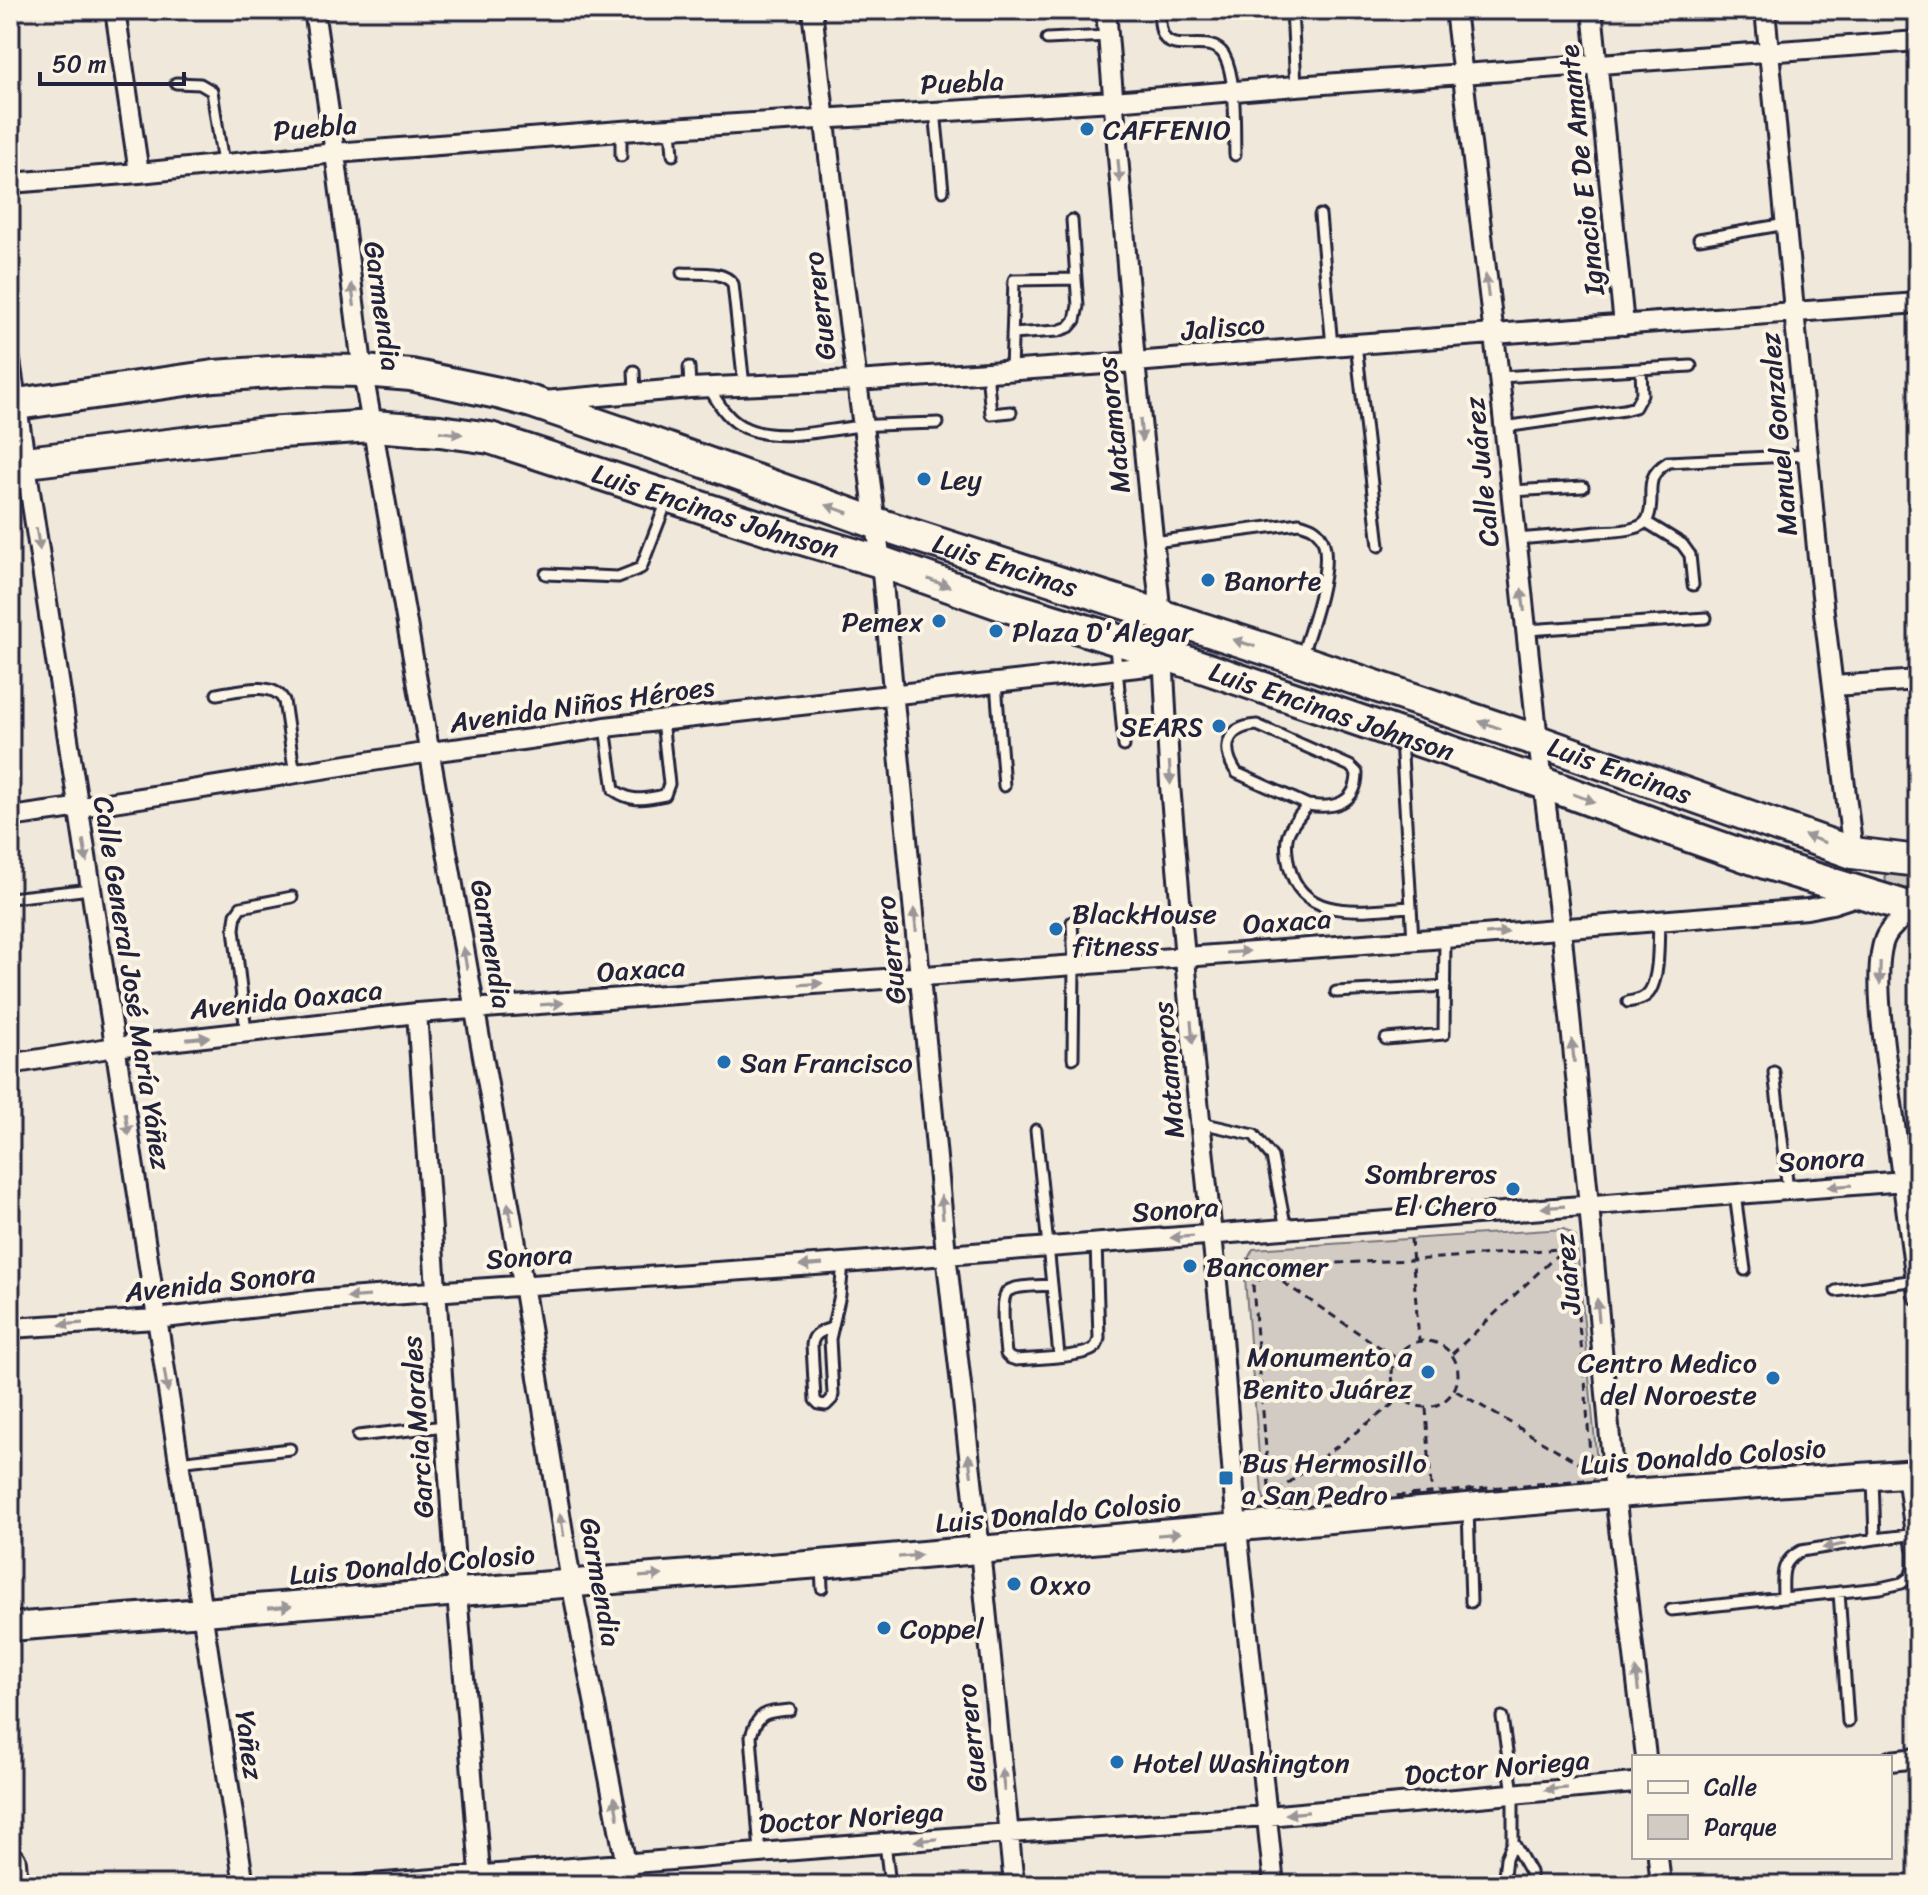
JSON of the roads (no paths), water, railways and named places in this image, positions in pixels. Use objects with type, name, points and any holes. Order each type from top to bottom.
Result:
[{"type":"main road","name":"Luis Encinas","points":[[14,405],[214,376],[300,370],[411,375],[532,402],[876,523],[1538,741],[1853,853],[1918,861]]},
{"type":"main road","name":"Luis Encinas Johnson","points":[[18,463],[266,433],[373,426],[490,438],[1115,639],[1164,659],[1401,735],[1862,894],[1917,908]]},
{"type":"main road","name":"Luis Donaldo Colosio","points":[[10,1627],[571,1582],[821,1576],[980,1550],[1615,1494],[1910,1473]]},
{"type":"main road","points":[[10,1862],[12,1885]]},
{"type":"street","points":[[115,10],[139,173]]},
{"type":"street","name":"Garmendia","points":[[314,10],[363,371],[523,1284],[571,1582],[630,1885]]},
{"type":"street","name":"Guerrero","points":[[812,10],[881,562],[946,1254],[1014,1885]]},
{"type":"street","name":"Matamoros","points":[[1106,10],[1135,362],[1161,616],[1170,785],[1213,1235],[1237,1529],[1274,1885]]},
{"type":"street","name":"Calle Juárez","points":[[1455,10],[1561,928]]},
{"type":"street","name":"Ignacio E De Amante","points":[[1592,10],[1624,325]]},
{"type":"street","name":"Manuel Gonzalez","points":[[1765,10],[1820,579],[1853,853]]},
{"type":"street","name":"Puebla","points":[[10,183],[621,131],[1113,101],[1918,41]]},
{"type":"street","name":"Jalisco","points":[[532,402],[699,388],[1135,362],[1918,303]]},
{"type":"street","name":"Calle General José María Yáñez","points":[[10,361],[18,463],[91,889],[202,1613]]},
{"type":"street","name":"Avenida Niños Héroes","points":[[10,817],[605,727],[1117,669],[1164,659]]},
{"type":"street","points":[[1834,686],[1918,680]]},
{"type":"street","name":"Oaxaca","points":[[474,1009],[1807,909],[1862,894]]},
{"type":"street","points":[[1917,908],[1895,924],[1885,937],[1880,959],[1883,1030],[1910,1181],[1917,1287]]},
{"type":"street","name":"Juárez","points":[[1561,928],[1615,1494],[1646,1755]]},
{"type":"street","name":"Avenida Oaxaca","points":[[10,1064],[115,1047],[474,1009]]},
{"type":"street","name":"Garcia Morales","points":[[417,1013],[480,1880]]},
{"type":"street","name":"Sonora","points":[[436,1291],[1910,1181]]},
{"type":"street","name":"Avenida Sonora","points":[[10,1328],[156,1319],[319,1300],[436,1291]]},
{"type":"street","name":"Yañez","points":[[202,1613],[244,1885]]},
{"type":"street","points":[[1892,1761],[1918,1758]]},
{"type":"street","name":"Doctor Noriega","points":[[359,1885],[480,1880],[626,1863],[1267,1816],[1632,1783]]},
{"type":"street","points":[[1658,1859],[1661,1885]]},
{"type":"lane","points":[[1159,10],[1160,28],[1168,42],[1205,45],[1217,48],[1223,54],[1229,67],[1233,91],[1235,155]]},
{"type":"lane","points":[[1292,10],[1296,86]]},
{"type":"lane","points":[[1047,39],[1108,36]]},
{"type":"lane","points":[[176,83],[200,84],[212,91],[223,164]]},
{"type":"lane","points":[[935,111],[943,191]]},
{"type":"lane","points":[[671,128],[673,155]]},
{"type":"lane","points":[[621,131],[621,156]]},
{"type":"lane","points":[[1320,215],[1332,346]]},
{"type":"lane","points":[[1012,334],[1058,331],[1069,327],[1075,320],[1078,306],[1072,220]]},
{"type":"lane","points":[[1699,239],[1786,224]]},
{"type":"lane","points":[[682,273],[722,275],[733,284],[744,386]]},
{"type":"lane","points":[[1011,370],[1014,280],[1076,279]]},
{"type":"lane","points":[[1356,344],[1379,546]]},
{"type":"lane","points":[[1499,377],[1691,366]]},
{"type":"lane","points":[[689,367],[699,388],[733,421],[761,433],[782,435],[862,426],[938,423]]},
{"type":"lane","points":[[1504,427],[1635,407],[1642,394],[1641,369]]},
{"type":"lane","points":[[634,371],[635,393]]},
{"type":"lane","points":[[987,372],[991,414],[1011,412]]},
{"type":"lane","points":[[1516,539],[1621,531],[1646,522],[1651,482],[1660,467],[1668,462],[1809,455]]},
{"type":"lane","points":[[1511,491],[1583,487]]},
{"type":"lane","points":[[546,574],[618,577],[641,568],[668,497]]},
{"type":"lane","points":[[1646,522],[1682,544],[1690,555],[1693,585]]},
{"type":"lane","points":[[1154,542],[1299,523],[1314,527],[1324,541],[1325,570],[1300,661]]},
{"type":"lane","points":[[1527,630],[1706,618]]},
{"type":"lane","points":[[1115,639],[1124,746]]},
{"type":"lane","points":[[996,683],[1004,786]]},
{"type":"lane","points":[[217,694],[262,688],[280,693],[284,701],[295,775]]},
{"type":"lane","points":[[605,727],[614,790],[635,800],[665,795],[669,784],[662,720]]},
{"type":"lane","points":[[1247,725],[1273,730],[1350,766],[1357,773],[1354,793],[1347,799],[1325,807],[1308,805],[1237,773],[1226,752],[1228,742],[1238,731],[1247,725]]},
{"type":"lane","points":[[1401,735],[1413,940]]},
{"type":"lane","points":[[1308,805],[1287,833],[1286,842],[1293,879],[1300,891],[1313,902],[1341,910],[1411,907]]},
{"type":"lane","points":[[10,898],[91,889]]},
{"type":"lane","points":[[246,1032],[234,929],[236,914],[241,907],[292,897]]},
{"type":"lane","points":[[1628,1002],[1642,999],[1650,992],[1656,970],[1659,920]]},
{"type":"lane","points":[[1072,922],[1073,1058]]},
{"type":"lane","points":[[1386,1039],[1444,1034],[1445,938]]},
{"type":"lane","points":[[1336,992],[1445,986]]},
{"type":"lane","points":[[1774,1072],[1788,1190]]},
{"type":"lane","points":[[1201,1123],[1254,1135],[1272,1157],[1286,1229]]},
{"type":"lane","points":[[1036,1130],[1059,1356]]},
{"type":"lane","points":[[1735,1194],[1745,1270]]},
{"type":"lane","points":[[1052,1285],[1017,1288],[1008,1290],[1004,1295],[1006,1354],[1010,1358],[1059,1356],[1091,1351],[1097,1346],[1096,1243]]},
{"type":"lane","points":[[832,1328],[817,1334],[812,1345],[813,1392],[819,1404],[826,1405],[833,1394],[830,1339],[840,1295],[843,1263]]},
{"type":"lane","points":[[1836,1291],[1917,1287]]},
{"type":"lane","points":[[358,1436],[445,1426]]},
{"type":"lane","points":[[178,1462],[290,1449]]},
{"type":"lane","points":[[1671,1610],[1902,1583],[1910,1577],[1913,1568],[1910,1473]]},
{"type":"lane","points":[[1873,1475],[1875,1539]]},
{"type":"lane","points":[[1468,1509],[1471,1602]]},
{"type":"lane","points":[[1783,1598],[1786,1564],[1801,1551],[1910,1535]]},
{"type":"lane","points":[[1839,1592],[1848,1722]]},
{"type":"lane","points":[[760,1852],[751,1736],[754,1724],[761,1715],[790,1710]]},
{"type":"lane","points":[[1502,1717],[1513,1793],[1513,1842],[1506,1858],[1503,1885]]},
{"type":"lane","points":[[1513,1842],[1530,1872],[1531,1885]]},
{"type":"lane","points":[[885,1843],[890,1885]]},
{"type":"place","name":"CAFFENIO","points":[[1087,129]]},
{"type":"place","name":"Ley","points":[[924,479]]},
{"type":"place","name":"Banorte","points":[[1208,580]]},
{"type":"place","name":"Pemex","points":[[939,621]]},
{"type":"place","name":"Plaza D'Alegar","points":[[996,631]]},
{"type":"place","name":"SEARS","points":[[1219,726]]},
{"type":"place","name":"BlackHouse fitness","points":[[1056,929]]},
{"type":"place","name":"San Francisco","points":[[724,1062]]},
{"type":"place","name":"Sombreros El Chero","points":[[1513,1189]]},
{"type":"place","name":"Bancomer","points":[[1190,1266]]},
{"type":"place","name":"Monumento a Benito Juárez","points":[[1428,1372]]},
{"type":"place","name":"Centro Medico del Noroeste","points":[[1773,1378]]},
{"type":"place","name":"Bus Hermosillo a San Pedro","points":[[1226,1478]]},
{"type":"place","name":"Oxxo","points":[[1014,1584]]},
{"type":"place","name":"Coppel","points":[[884,1628]]},
{"type":"place","name":"Hotel Washington","points":[[1117,1762]]}]
